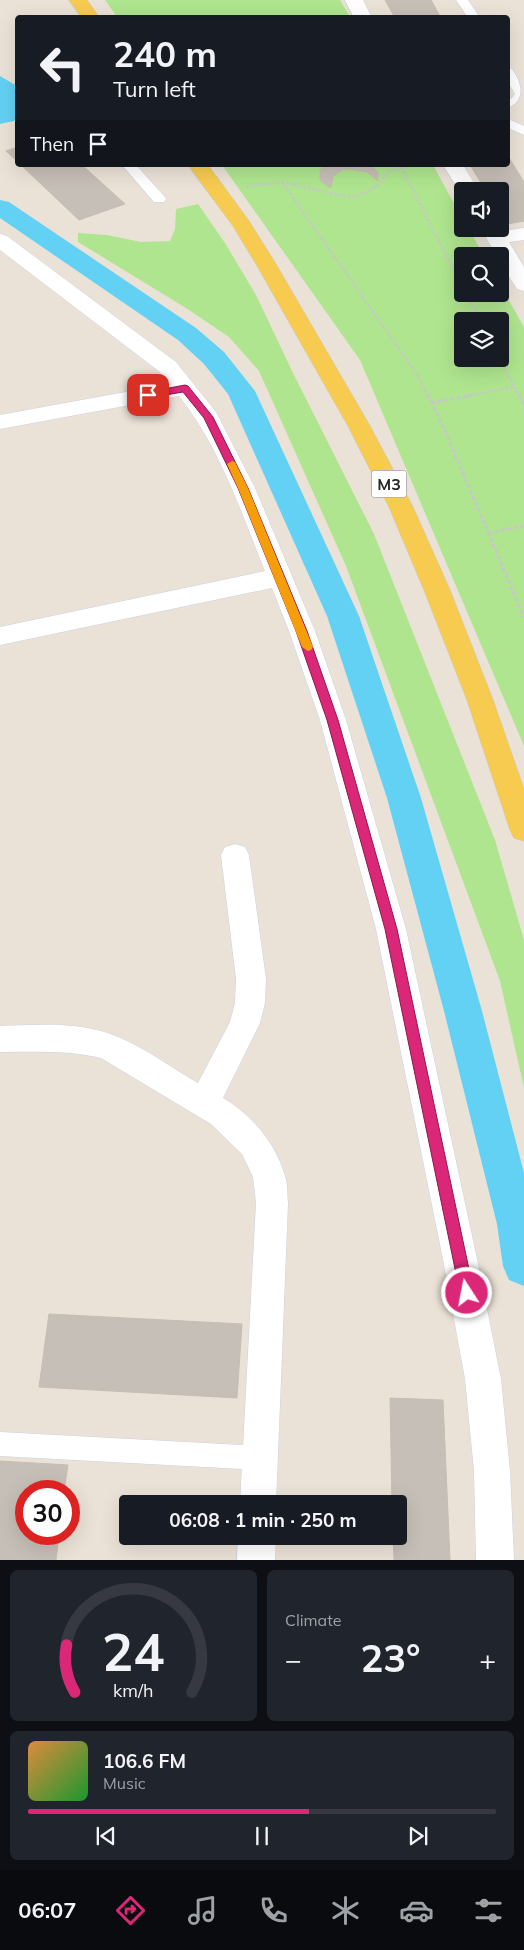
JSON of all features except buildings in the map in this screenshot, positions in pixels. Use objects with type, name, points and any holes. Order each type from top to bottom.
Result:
[{"type":"main road","points":[[78,0],[89,15]]},
{"type":"main road","name":"M3","points":[[199,167],[242,225],[266,264],[359,426],[401,507],[437,590],[480,700],[524,830]]},
{"type":"street","points":[[354,0],[362,15]]},
{"type":"street","points":[[454,167],[463,182]]},
{"type":"street","points":[[509,234],[524,234]]},
{"type":"street","points":[[496,237],[524,285]]},
{"type":"street","points":[[0,240],[168,368],[208,417],[243,488],[302,631],[333,720],[391,929],[483,1379],[492,1471],[495,1560]]},
{"type":"street","points":[[0,422],[185,388]]},
{"type":"street","points":[[0,636],[280,577]]},
{"type":"street","points":[[204,1103],[245,1023],[250,1003],[251,979],[235,855]]},
{"type":"street","points":[[0,1039],[53,1038],[82,1040],[109,1047],[222,1114],[253,1144],[269,1176],[272,1203],[258,1495]]},
{"type":"street","points":[[256,1560],[257,1545]]},
{"type":"lane","points":[[462,0],[472,15]]},
{"type":"lane","points":[[510,75],[521,94],[517,101],[510,103]]},
{"type":"lane","points":[[510,124],[524,131]]},
{"type":"lane","points":[[132,167],[159,199]]},
{"type":"lane","points":[[0,1444],[260,1458]]},
{"type":"path","points":[[218,193],[282,182],[342,196],[359,195],[372,191],[381,185],[390,171],[406,167]]},
{"type":"path","points":[[401,168],[454,271]]},
{"type":"path","points":[[282,182],[418,376],[524,617]]},
{"type":"path","points":[[504,367],[524,405]]},
{"type":"path","points":[[431,403],[515,387]]},
{"type":"path","points":[[488,532],[524,526]]},
{"type":"green space","points":[[105,0],[340,0],[349,15],[116,15]]},
{"type":"green space","points":[[223,167],[434,167],[454,203],[454,237],[473,237],[479,247],[454,247],[454,302],[509,301],[524,327],[524,746],[360,360]]},
{"type":"green space","points":[[198,204],[225,243],[256,295],[374,534],[495,840],[524,940],[524,1088],[500,981],[346,566],[259,371],[229,337],[186,308],[78,242],[78,233],[107,235],[141,242],[170,241],[175,229],[176,209]]},
{"type":"water","points":[[0,76],[15,85],[15,121],[0,124]]},
{"type":"waterway","points":[[0,207],[187,334],[214,358],[241,391],[343,616],[404,798],[463,1011],[517,1224],[524,1266]]},
{"type":"slow traffic","points":[[232,464],[308,647]]},
{"type":"route","points":[[148,395],[185,388],[208,417],[243,488],[302,631],[333,720],[391,929],[467,1293]]}]
